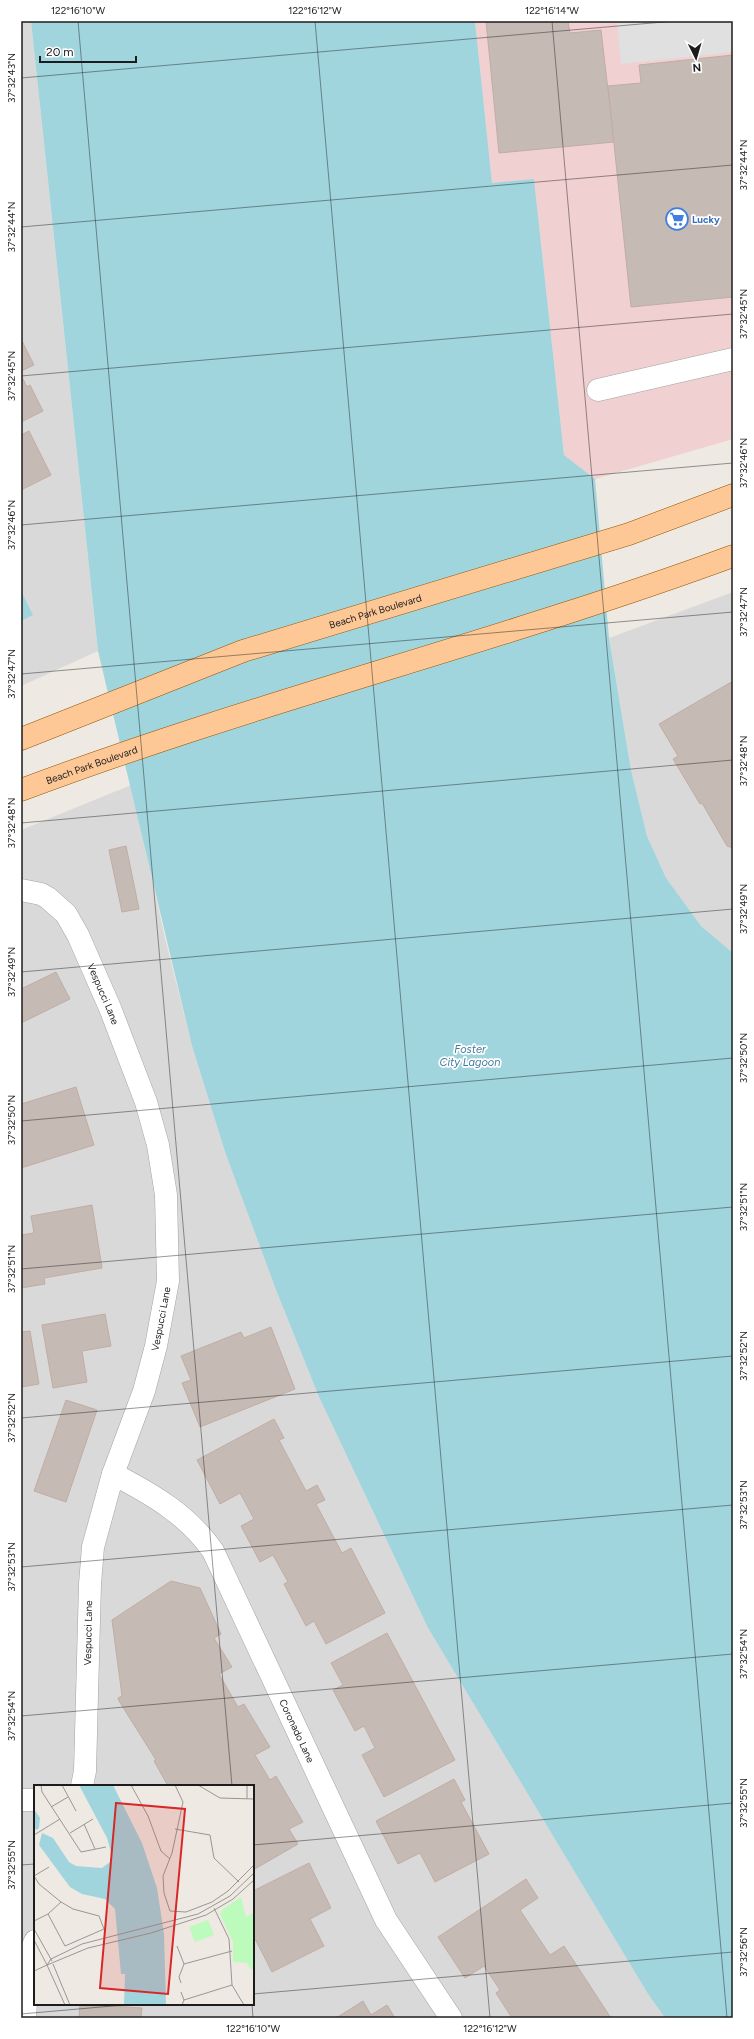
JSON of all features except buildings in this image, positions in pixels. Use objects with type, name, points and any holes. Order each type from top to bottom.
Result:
[{"type":"main road","name":"Beach Park Boulevard","points":[[21,739],[243,651],[628,534],[733,495]]},
{"type":"main road","name":"Beach Park Boulevard","points":[[21,790],[73,771],[250,712],[664,581],[733,556]]},
{"type":"street","points":[[598,390],[733,360]]},
{"type":"street","name":"Vespucci Lane","points":[[21,890],[41,894],[53,902],[66,914],[78,935],[110,1008],[146,1102],[158,1146],[166,1195],[168,1281],[159,1332],[144,1391],[113,1474],[93,1547],[90,1584],[85,1771],[82,1785]]},
{"type":"street","name":"Coronado Lane","points":[[113,1474],[144,1490],[181,1516],[200,1532],[213,1551],[386,1920],[451,2018]]},
{"type":"street","points":[[21,1800],[34,1800]]},
{"type":"street","points":[[26,2018],[30,1956],[34,1944]]},
{"type":"shaded area","points":[[21,21],[31,21],[98,651],[21,686]]},
{"type":"shaded area","points":[[475,21],[733,21],[733,439],[595,479],[564,455],[534,179],[492,184]]},
{"type":"shaded area","points":[[617,21],[733,21],[733,52],[621,64]]},
{"type":"shaded area","points":[[733,592],[733,953],[701,926],[666,879],[647,836],[631,770],[609,638]]},
{"type":"shaded area","points":[[131,785],[165,938],[192,1046],[225,1152],[276,1290],[319,1397],[428,1628],[648,1994],[665,2018],[21,2018],[21,830]]},
{"type":"water","name":"Foster City Lagoon","points":[[31,21],[475,21],[492,183],[534,179],[564,455],[595,479],[609,638],[631,770],[647,836],[666,878],[701,926],[733,953],[733,2018],[665,2018],[648,1994],[428,1628],[319,1397],[276,1290],[225,1152],[192,1046],[98,651]]},
{"type":"water","points":[[21,591],[33,615],[21,621]]},
{"type":"place","name":"Lucky","points":[[677,219]]}]
